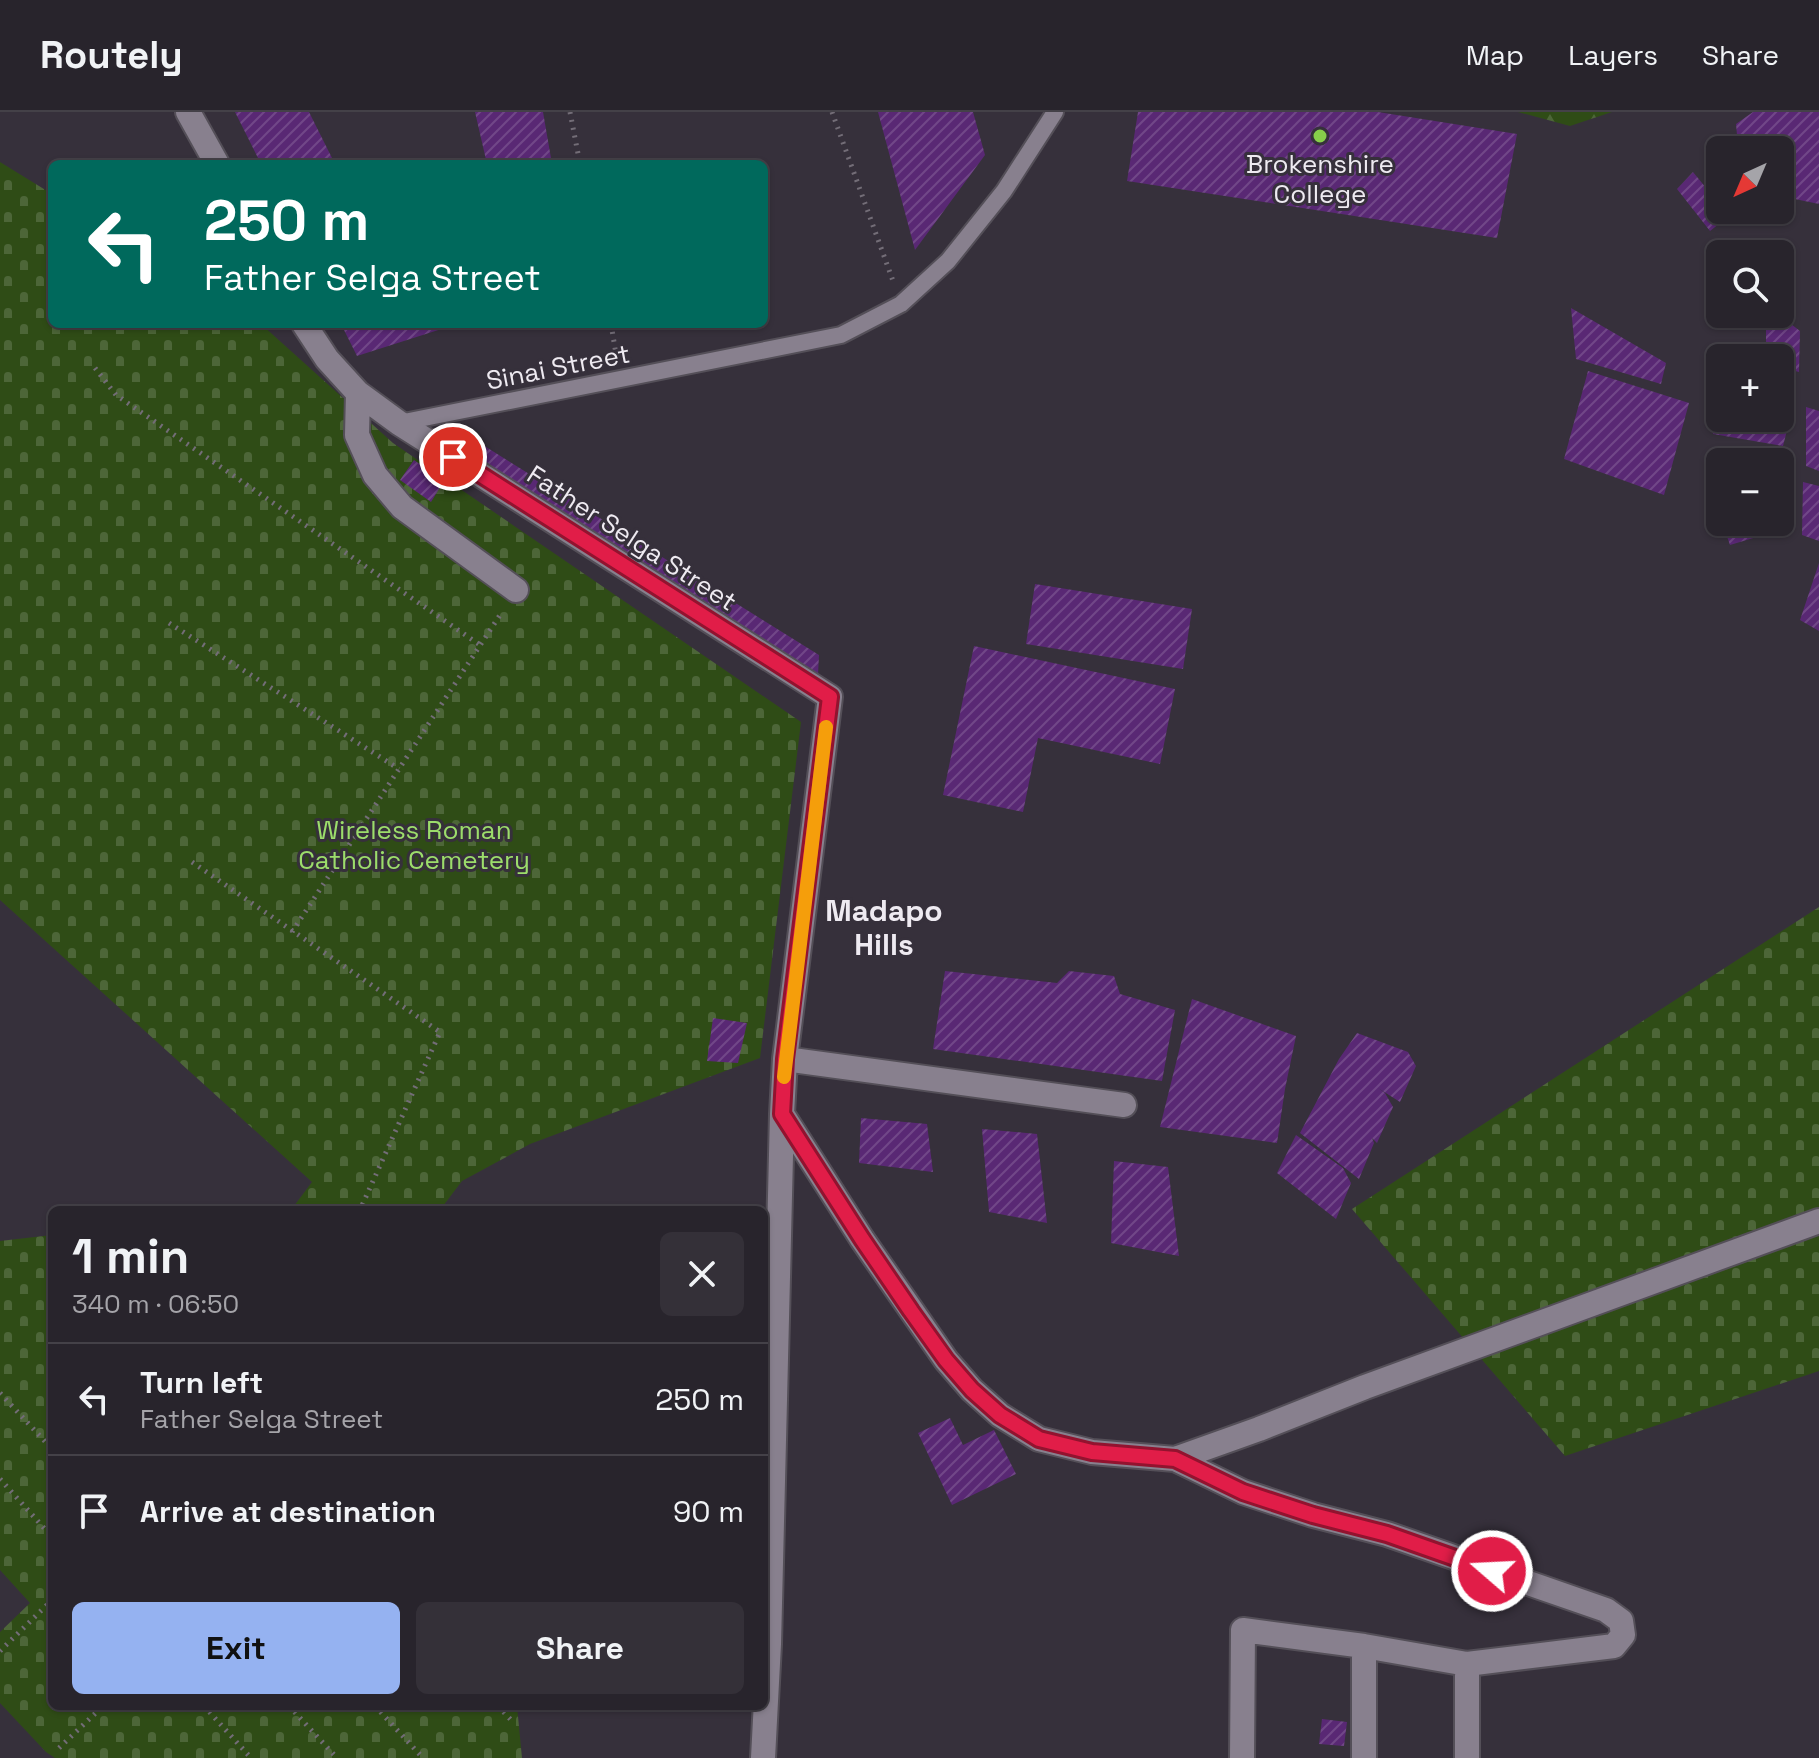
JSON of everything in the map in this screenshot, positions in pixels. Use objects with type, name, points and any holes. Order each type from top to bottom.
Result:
[{"type":"street","points":[[188,112],[215,160]]},
{"type":"street","name":"Father Selga Street","points":[[307,328],[327,359],[358,393],[399,423],[830,697],[785,1059]]},
{"type":"street","points":[[358,393],[357,435],[375,475],[402,507],[516,590]]},
{"type":"street","points":[[768,1663],[785,1059],[1124,1105]]},
{"type":"street","points":[[782,1114],[862,1239],[946,1360],[972,1390],[1000,1415],[1039,1439],[1092,1452],[1175,1459],[1243,1492],[1401,1539],[1606,1610],[1621,1621],[1623,1635],[1614,1646],[1467,1664],[1243,1630],[1242,1758]]},
{"type":"street","points":[[1175,1459],[1819,1221]]},
{"type":"street","points":[[1364,1646],[1364,1758]]},
{"type":"street","points":[[1467,1664],[1467,1758]]},
{"type":"street","points":[[763,1758],[766,1710]]},
{"type":"lane","name":"Sinai Street","points":[[399,423],[841,335],[901,304],[948,261],[995,203],[1055,112]]},
{"type":"path","points":[[570,112],[579,160]]},
{"type":"path","points":[[832,112],[901,304]]},
{"type":"path","points":[[95,368],[116,395],[480,645]]},
{"type":"path","points":[[292,932],[516,590]]},
{"type":"path","points":[[169,623],[399,769]]},
{"type":"path","points":[[192,862],[440,1032],[362,1206]]},
{"type":"path","points":[[0,1393],[48,1445]]},
{"type":"path","points":[[0,1479],[48,1533]]},
{"type":"path","points":[[0,1651],[48,1604]]},
{"type":"path","points":[[59,1748],[99,1710]]},
{"type":"path","points":[[208,1710],[251,1758]]},
{"type":"path","points":[[293,1710],[337,1758]]},
{"type":"path","points":[[379,1710],[423,1758]]},
{"type":"path","points":[[502,1710],[512,1721]]},
{"type":"green space","points":[[1518,112],[1612,112],[1570,126]]},
{"type":"green space","name":"Wireless Roman Catholic Cemetery","points":[[0,162],[48,192],[48,328],[265,328],[393,443],[801,722],[760,1058],[530,1144],[462,1181],[443,1206],[294,1206],[312,1182],[0,900]]},
{"type":"green space","points":[[1819,907],[1819,1371],[1565,1456],[1352,1209]]},
{"type":"green space","points":[[48,1235],[48,1710],[517,1710],[522,1758],[55,1758],[46,1752],[0,1703],[0,1632],[30,1603],[0,1570],[0,1241]]},
{"type":"building","points":[[235,112],[309,112],[333,160],[259,160]]},
{"type":"building","points":[[475,112],[543,112],[551,160],[486,160]]},
{"type":"building","points":[[878,112],[973,112],[985,155],[915,250]]},
{"type":"building","points":[[1138,112],[1378,112],[1517,134],[1497,238],[1127,181]]},
{"type":"building","points":[[1753,112],[1819,112],[1819,204],[1794,199],[1794,136],[1737,136],[1736,124]]},
{"type":"building","points":[[1693,172],[1706,188],[1706,224],[1719,224],[1710,231],[1677,189]]},
{"type":"building","points":[[1571,308],[1666,363],[1661,384],[1576,359]]},
{"type":"building","points":[[1794,326],[1800,331],[1799,372],[1794,371],[1794,344],[1766,344],[1766,328]]},
{"type":"building","points":[[343,328],[445,328],[357,356]]},
{"type":"building","points":[[1588,371],[1689,403],[1664,495],[1564,459]]},
{"type":"building","points":[[1806,407],[1819,411],[1819,471],[1806,466]]},
{"type":"building","points":[[1713,432],[1787,432],[1783,446]]},
{"type":"building","points":[[467,435],[819,655],[818,675],[459,450]]},
{"type":"building","points":[[414,460],[444,481],[431,502],[400,480]]},
{"type":"building","points":[[1803,482],[1819,486],[1819,541],[1802,535]]},
{"type":"building","points":[[1727,536],[1760,536],[1730,545]]},
{"type":"building","points":[[1819,563],[1819,631],[1800,620]]},
{"type":"building","points":[[1035,584],[1192,609],[1183,669],[1026,644]]},
{"type":"building","points":[[974,646],[1175,689],[1160,764],[1038,738],[1023,812],[943,795]]},
{"type":"building","points":[[945,971],[1057,983],[1069,971],[1114,976],[1120,994],[1175,1010],[1162,1081],[933,1049]]},
{"type":"building","points":[[1192,999],[1296,1036],[1277,1143],[1160,1127]]},
{"type":"building","points":[[713,1018],[747,1023],[738,1063],[707,1061]]},
{"type":"building","points":[[1357,1033],[1408,1052],[1416,1066],[1400,1102],[1378,1088],[1393,1107],[1377,1143],[1372,1138],[1374,1143],[1359,1179],[1300,1133],[1339,1059]]},
{"type":"building","points":[[861,1118],[927,1124],[933,1172],[859,1163]]},
{"type":"building","points":[[982,1129],[1037,1134],[1047,1223],[989,1212]]},
{"type":"building","points":[[1296,1135],[1343,1168],[1351,1183],[1336,1219],[1277,1173]]},
{"type":"building","points":[[1114,1161],[1168,1167],[1179,1256],[1111,1243]]},
{"type":"building","points":[[950,1418],[963,1445],[994,1430],[1016,1474],[952,1505],[918,1433]]},
{"type":"building","points":[[1322,1719],[1347,1722],[1344,1746],[1319,1744]]},
{"type":"slow traffic","points":[[784,1077],[826,727]]},
{"type":"place","name":"Brokenshire College","points":[[1320,136]]},
{"type":"district","name":"Madapo Hills","points":[[884,928]]},
{"type":"route","points":[[453,457],[830,697],[785,1059],[782,1114],[911,1311],[972,1390],[1000,1415],[1039,1439],[1092,1452],[1175,1459],[1243,1492],[1313,1515],[1387,1534],[1492,1571]]}]
